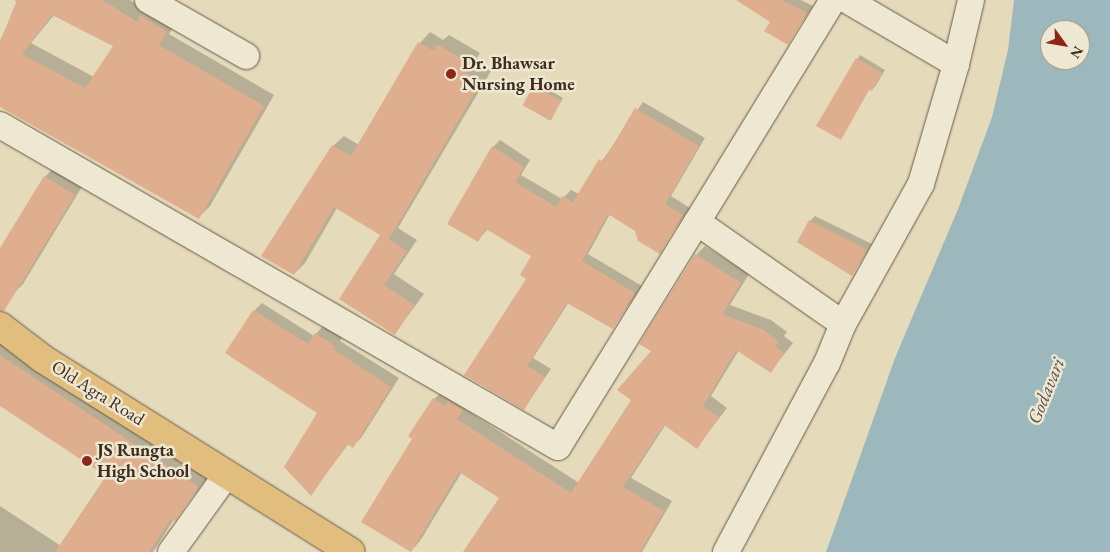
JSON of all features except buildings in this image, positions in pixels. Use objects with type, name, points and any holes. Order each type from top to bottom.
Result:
[{"type":"highway","name":"Old Agra Road","points":[[0,326],[42,359],[350,552]]},
{"type":"street","points":[[148,0],[246,56]]},
{"type":"street","points":[[0,125],[558,447],[833,0]]},
{"type":"street","points":[[847,0],[956,64]]},
{"type":"street","points":[[726,552],[827,363],[843,324],[921,184],[956,64],[971,0]]},
{"type":"street","points":[[698,222],[843,324]]},
{"type":"street","points":[[171,552],[227,474]]},
{"type":"water","name":"Godavari","points":[[1014,0],[1110,0],[1110,552],[826,552],[895,358],[958,209],[992,117],[1008,50]]},
{"type":"place","name":"Dr. Bhawsar Nursing Home","points":[[451,74]]},
{"type":"place","name":"JS Rungta High School","points":[[87,461]]}]
